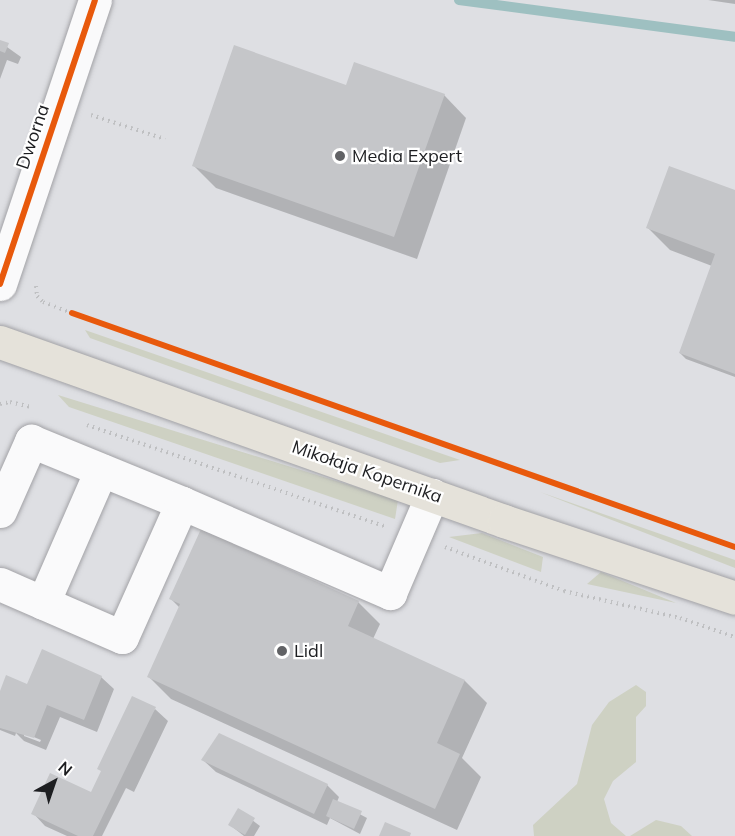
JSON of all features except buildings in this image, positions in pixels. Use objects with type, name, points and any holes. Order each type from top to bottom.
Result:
[{"type":"main road","name":"Mikołaja Kopernika","points":[[0,342],[432,495],[735,598]]},
{"type":"street","name":"Dworna","points":[[0,284],[95,0]]},
{"type":"street","points":[[0,511],[31,441],[390,593],[432,495]]},
{"type":"street","points":[[43,603],[101,470]]},
{"type":"street","points":[[0,584],[122,637],[182,503]]},
{"type":"path","points":[[88,114],[165,139]]},
{"type":"path","points":[[36,278],[37,296],[43,302],[72,312]]},
{"type":"path","points":[[0,405],[10,402],[36,408]]},
{"type":"path","points":[[81,423],[414,536],[564,591],[680,618],[735,637]]},
{"type":"shaded area","points":[[85,330],[460,460],[440,463],[90,338]]},
{"type":"shaded area","points":[[58,395],[398,500],[395,519],[69,407]]},
{"type":"shaded area","points":[[540,492],[735,560],[735,568]]},
{"type":"shaded area","points":[[482,533],[543,557],[541,572],[449,537]]},
{"type":"shaded area","points":[[601,572],[676,603],[587,584]]},
{"type":"shaded area","points":[[636,685],[646,692],[646,706],[636,717],[636,762],[613,781],[604,799],[611,823],[626,836],[534,836],[533,825],[577,784],[592,725],[609,702]]},
{"type":"shaded area","points":[[656,820],[681,826],[692,836],[630,836]]},
{"type":"waterway","points":[[459,0],[735,37]]},
{"type":"cycle path","points":[[0,284],[95,0]]},
{"type":"cycle path","points":[[72,313],[735,547]]},
{"type":"place","name":"Media Expert","points":[[340,156]]},
{"type":"place","name":"Lidl","points":[[282,651]]}]
